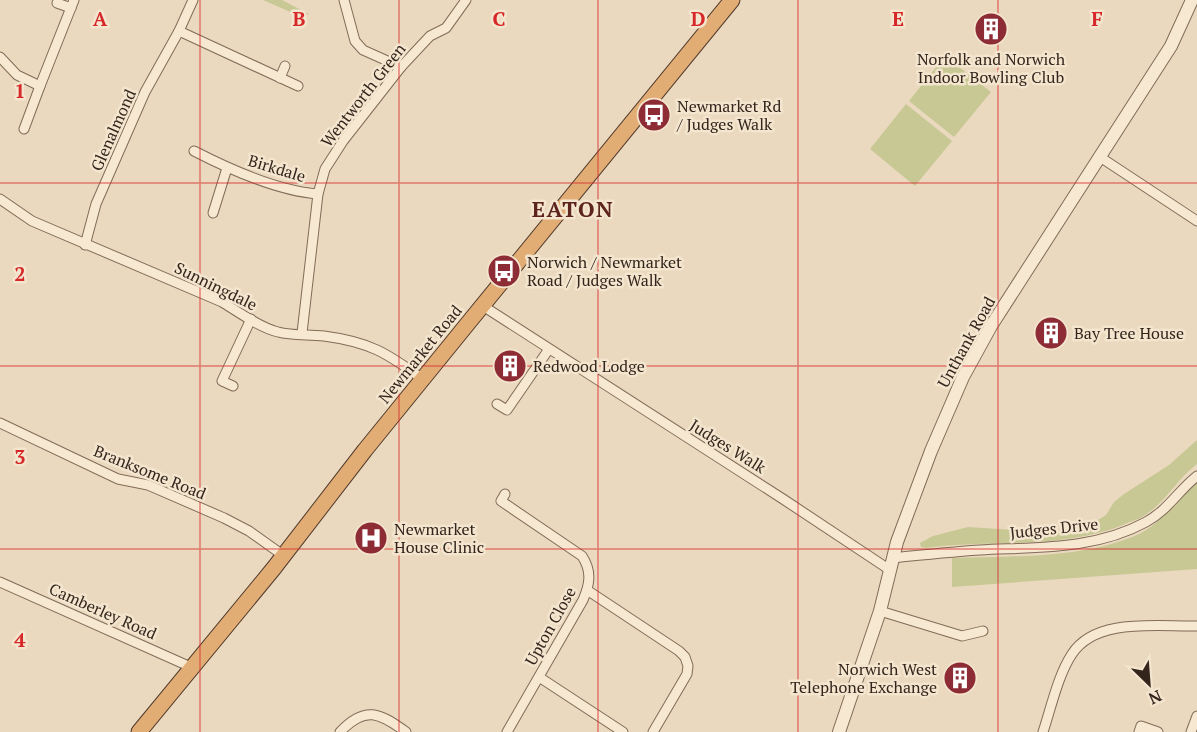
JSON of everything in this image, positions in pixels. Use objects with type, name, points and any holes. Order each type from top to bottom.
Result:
[{"type":"highway","name":"Newmarket Road","points":[[139,732],[284,556],[365,450],[732,0]]},
{"type":"street","name":"Glenalmond","points":[[85,245],[96,204],[145,92],[179,31],[193,0]]},
{"type":"street","points":[[344,0],[355,41],[363,50],[401,67]]},
{"type":"street","name":"Wentworth Green","points":[[302,333],[318,194],[325,169],[343,141],[401,67],[430,36],[446,28],[464,6],[466,0]]},
{"type":"street","name":"Unthank Road","points":[[839,732],[880,611],[891,564],[931,451],[963,377],[990,326],[1171,46],[1192,0]]},
{"type":"street","points":[[24,129],[73,4],[57,3]]},
{"type":"street","points":[[179,31],[298,86]]},
{"type":"street","points":[[0,57],[17,75],[40,86]]},
{"type":"street","points":[[280,78],[285,66]]},
{"type":"street","name":"Birkdale","points":[[194,152],[227,168],[302,193],[318,194]]},
{"type":"street","points":[[1100,157],[1197,221]]},
{"type":"street","name":"Birkdale","points":[[213,213],[227,168]]},
{"type":"street","name":"Sunningdale","points":[[0,199],[32,221],[222,302],[278,332],[348,339],[375,347],[424,380]]},
{"type":"street","name":"Judges Walk","points":[[483,306],[783,499],[891,564]]},
{"type":"street","points":[[222,381],[251,319]]},
{"type":"street","points":[[497,404],[510,412],[549,349]]},
{"type":"street","points":[[211,376],[233,386]]},
{"type":"street","name":"Branksome Road","points":[[0,423],[118,478],[148,485],[224,518],[249,531],[284,556]]},
{"type":"street","name":"Judges Drive","points":[[891,564],[980,550],[1047,547],[1107,538],[1147,522],[1171,503],[1197,476]]},
{"type":"street","name":"Upton Close","points":[[501,501],[582,556],[590,577],[588,590],[507,732]]},
{"type":"street","name":"Camberley Road","points":[[0,582],[193,668]]},
{"type":"street","points":[[588,590],[685,657],[688,666],[687,674],[653,732]]},
{"type":"street","points":[[880,611],[962,636],[983,631]]},
{"type":"street","points":[[1043,732],[1071,655],[1078,645],[1089,637],[1108,628],[1197,626]]},
{"type":"street","points":[[961,647],[962,636]]},
{"type":"street","points":[[538,676],[623,732]]},
{"type":"street","points":[[340,732],[356,718],[365,714],[376,714],[406,732]]},
{"type":"street","points":[[1191,732],[1197,716]]},
{"type":"street","points":[[1142,725],[1158,732]]},
{"type":"green space","points":[[263,0],[282,0],[309,14],[302,17]]},
{"type":"green space","points":[[945,56],[991,92],[954,137],[909,101]]},
{"type":"green space","points":[[906,104],[952,141],[915,186],[870,149]]},
{"type":"green space","points":[[1197,440],[1197,464],[1155,508],[1142,517],[1123,525],[1099,533],[1050,541],[921,547],[920,543],[933,536],[968,527],[1057,533],[1083,529],[1106,515],[1114,502],[1169,465]]},
{"type":"green space","points":[[1197,482],[1197,569],[952,587],[952,558],[1047,555],[1118,542],[1148,529]]},
{"type":"place","name":"Norfolk and Norwich Indoor Bowling Club","points":[[991,29]]},
{"type":"place","name":"Newmarket Rd / Judges Walk","points":[[654,115]]},
{"type":"place","name":"Norwich / Newmarket Road / Judges Walk","points":[[504,271]]},
{"type":"place","name":"Bay Tree House","points":[[1051,333]]},
{"type":"place","name":"Redwood Lodge","points":[[510,366]]},
{"type":"place","name":"Newmarket House Clinic","points":[[371,538]]},
{"type":"place","name":"Norwich West Telephone Exchange","points":[[960,678]]},
{"type":"district","name":"EATON","points":[[573,208]]}]
